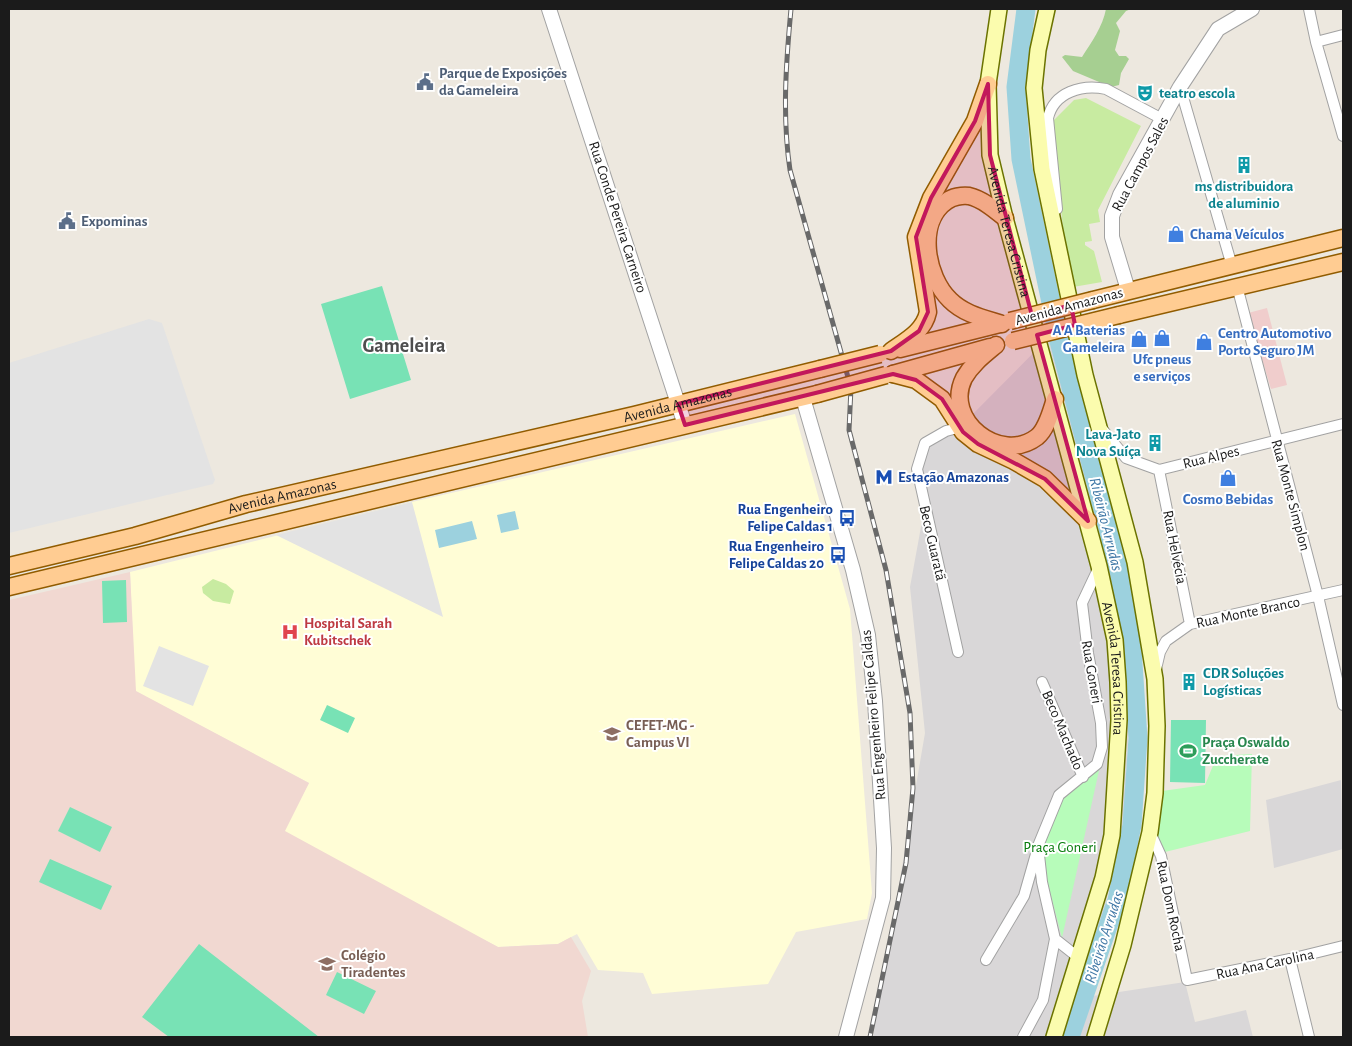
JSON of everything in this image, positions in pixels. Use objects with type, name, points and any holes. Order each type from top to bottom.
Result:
[{"type":"main road","name":"Avenida Teresa Cristina","points":[[999,9],[988,84],[990,155],[1005,218],[1100,566],[1115,640],[1118,682],[1116,789],[1112,835],[1103,878],[1054,1037]]},
{"type":"main road","points":[[1047,9],[1038,50],[1034,88],[1042,169],[1096,420],[1135,562],[1155,678],[1155,793],[1150,832],[1123,945],[1095,1037]]},
{"type":"main road","points":[[886,352],[919,331],[926,321],[928,312],[916,237],[931,198],[950,168],[975,121],[988,84]]},
{"type":"main road","points":[[1005,218],[981,201],[967,196],[951,198],[942,204],[933,219],[928,242],[932,271],[940,287],[950,300],[972,315],[1006,322]]},
{"type":"main road","name":"Avenida Amazonas","points":[[9,566],[130,537],[255,502],[678,404],[1128,290],[1343,238]]},
{"type":"main road","name":"Avenida Amazonas","points":[[9,587],[810,396],[996,345],[1343,262]]},
{"type":"main road","points":[[996,345],[971,366],[963,380],[959,396],[962,413],[972,429],[985,439],[1003,446],[1022,443],[1037,437],[1046,424],[1055,400]]},
{"type":"main road","points":[[810,396],[802,386],[818,369]]},
{"type":"main road","points":[[889,374],[916,380],[942,399],[961,427],[978,444],[1014,461],[1045,479],[1088,521]]},
{"type":"street","name":"Rua Conde Pereira Carneiro","points":[[549,9],[685,426]]},
{"type":"street","name":"Rua Campos Sales","points":[[1128,290],[1112,237],[1112,216],[1120,195],[1164,120],[1180,87],[1218,29],[1252,9]]},
{"type":"street","points":[[1309,9],[1316,42],[1343,136]]},
{"type":"street","points":[[1316,42],[1343,35]]},
{"type":"street","points":[[1061,255],[1048,118],[1055,102],[1075,90],[1096,87],[1106,89],[1164,120]]},
{"type":"street","points":[[1180,87],[1232,266]]},
{"type":"street","name":"Rua Monte Simplon","points":[[1237,286],[1318,596],[1343,705]]},
{"type":"street","name":"Rua Engenheiro Felipe Caldas","points":[[810,396],[868,636],[875,701],[884,848],[883,898],[846,1037]]},
{"type":"street","points":[[1096,420],[1126,458],[1159,470]]},
{"type":"street","name":"Rua Alpes","points":[[1159,470],[1343,424]]},
{"type":"street","name":"Beco Guaratã","points":[[958,652],[917,469],[925,443],[946,431],[961,427]]},
{"type":"street","name":"Rua Helvécia","points":[[1159,470],[1190,624]]},
{"type":"street","name":"Rua Goneri","points":[[1023,1037],[1043,1000],[1055,938],[1042,882],[1038,846],[1060,795],[1097,764],[1102,747],[1101,723],[1088,653],[1082,603],[1100,566]]},
{"type":"street","name":"Rua Monte Branco","points":[[1155,678],[1160,652],[1166,641],[1190,624],[1343,590]]},
{"type":"street","name":"Beco Machado","points":[[1042,682],[1083,777]]},
{"type":"street","name":"Rua Dom Rocha","points":[[1150,832],[1161,856],[1187,980]]},
{"type":"street","points":[[986,960],[1024,896],[1032,874],[1038,846]]},
{"type":"street","points":[[1055,938],[1079,958]]},
{"type":"street","name":"Rua Ana Carolina","points":[[1187,980],[1343,946]]},
{"type":"street","points":[[1290,959],[1309,1037]]},
{"type":"highlighted area","points":[[988,84],[990,155],[1032,316],[1071,305],[1075,325],[1037,335],[1088,521],[1045,479],[978,444],[963,432],[942,399],[916,380],[893,374],[685,425],[678,404],[891,351],[919,331],[928,312],[916,237],[931,198],[975,121]]},
{"type":"shaded area","points":[[1267,308],[1287,385],[1271,389],[1248,313]]},
{"type":"shaded area","points":[[149,319],[162,323],[215,480],[213,484],[9,533],[9,363]]},
{"type":"shaded area","points":[[1075,325],[1107,460],[1092,476],[1125,645],[1129,724],[1124,818],[1086,997],[1185,982],[1195,1022],[1246,1010],[1253,1037],[873,1037],[925,733],[910,587],[923,516],[915,469],[944,427],[962,425],[1059,327]]},
{"type":"shaded area","name":"CEFET-MG - Campus VI","points":[[795,414],[850,609],[872,893],[867,919],[796,932],[768,984],[652,994],[643,973],[598,970],[577,934],[558,944],[498,947],[281,835],[309,783],[135,691],[130,572],[412,502]]},
{"type":"shaded area","points":[[412,502],[443,617],[276,535]]},
{"type":"shaded area","points":[[130,572],[136,691],[309,783],[285,831],[498,947],[558,944],[571,937],[591,971],[582,1001],[588,1037],[9,1037],[9,600]]},
{"type":"shaded area","points":[[159,646],[209,666],[193,706],[143,686]]},
{"type":"shaded area","points":[[1341,780],[1343,849],[1274,868],[1266,800]]},
{"type":"green space","points":[[1106,9],[1131,9],[1126,11],[1116,23],[1120,31],[1115,50],[1119,56],[1126,56],[1129,59],[1121,73],[1119,85],[1111,87],[1073,71],[1062,57],[1065,55],[1082,57],[1099,28]]},
{"type":"green space","points":[[1086,98],[1141,126],[1098,210],[1100,222],[1089,224],[1092,241],[1085,242],[1085,245],[1094,251],[1102,282],[1073,287],[1065,251],[1053,121],[1074,100]]},
{"type":"green space","points":[[382,286],[411,380],[350,399],[321,304]]},
{"type":"green space","points":[[213,579],[226,584],[234,591],[230,604],[213,601],[203,593],[202,587]]},
{"type":"green space","points":[[126,580],[127,622],[103,623],[102,581]]},
{"type":"green space","points":[[327,705],[355,718],[348,733],[320,720]]},
{"type":"green space","name":"Praça Oswaldo Zuccherate","points":[[1171,720],[1206,720],[1205,783],[1170,782]]},
{"type":"green space","name":"Praça Oswaldo Zuccherate","points":[[1252,754],[1250,831],[1161,853],[1152,834],[1162,791],[1205,785],[1217,756]]},
{"type":"green space","name":"Praça Goneri","points":[[1100,766],[1062,938],[1038,846],[1059,795]]},
{"type":"green space","points":[[70,807],[112,827],[100,852],[58,831]]},
{"type":"green space","points":[[50,859],[112,886],[101,910],[39,882]]},
{"type":"green space","points":[[199,944],[319,1037],[169,1037],[142,1017]]},
{"type":"green space","points":[[337,972],[376,991],[364,1014],[326,995]]},
{"type":"water","points":[[515,511],[519,529],[501,533],[497,515]]},
{"type":"water","points":[[472,521],[477,539],[439,548],[435,530]]},
{"type":"waterway","name":"Ribeirão Arrudas","points":[[1026,9],[1016,87],[1021,159],[1059,341],[1119,571],[1131,634],[1138,738],[1132,825],[1117,900],[1070,1037]]},
{"type":"railway","points":[[791,9],[785,110],[790,170],[851,388],[849,430],[886,570],[910,713],[913,788],[906,863],[870,1037]]},
{"type":"place","name":"Parque de Exposições da Gameleira","points":[[425,82]]},
{"type":"place","name":"teatro escola","points":[[1145,93]]},
{"type":"place","name":"ms distribuidora de aluminio","points":[[1244,165]]},
{"type":"place","name":"Expominas","points":[[67,221]]},
{"type":"place","name":"Chama Veículos","points":[[1176,234]]},
{"type":"place","name":"Ufc pneus e serviços","points":[[1162,338]]},
{"type":"place","name":"A A Baterias Gameleira","points":[[1139,339]]},
{"type":"place","name":"Centro Automotivo Porto Seguro JM","points":[[1204,342]]},
{"type":"place","name":"Lava-Jato Nova Suíça","points":[[1155,443]]},
{"type":"place","name":"Estação Amazonas","points":[[884,477]]},
{"type":"place","name":"Cosmo Bebidas","points":[[1228,478]]},
{"type":"place","name":"Rua Engenheiro Felipe Caldas 1","points":[[847,518]]},
{"type":"place","name":"Rua Engenheiro Felipe Caldas 20","points":[[838,555]]},
{"type":"place","name":"Hospital Sarah Kubitschek","points":[[290,632]]},
{"type":"place","name":"CDR Soluções Logísticas","points":[[1189,682]]},
{"type":"place","name":"CEFET-MG - Campus VI","points":[[612,734]]},
{"type":"place","name":"Praça Oswaldo Zuccherate","points":[[1188,751]]},
{"type":"place","name":"Colégio Tiradentes","points":[[327,964]]},
{"type":"district","name":"Gameleira","points":[[404,345]]}]
